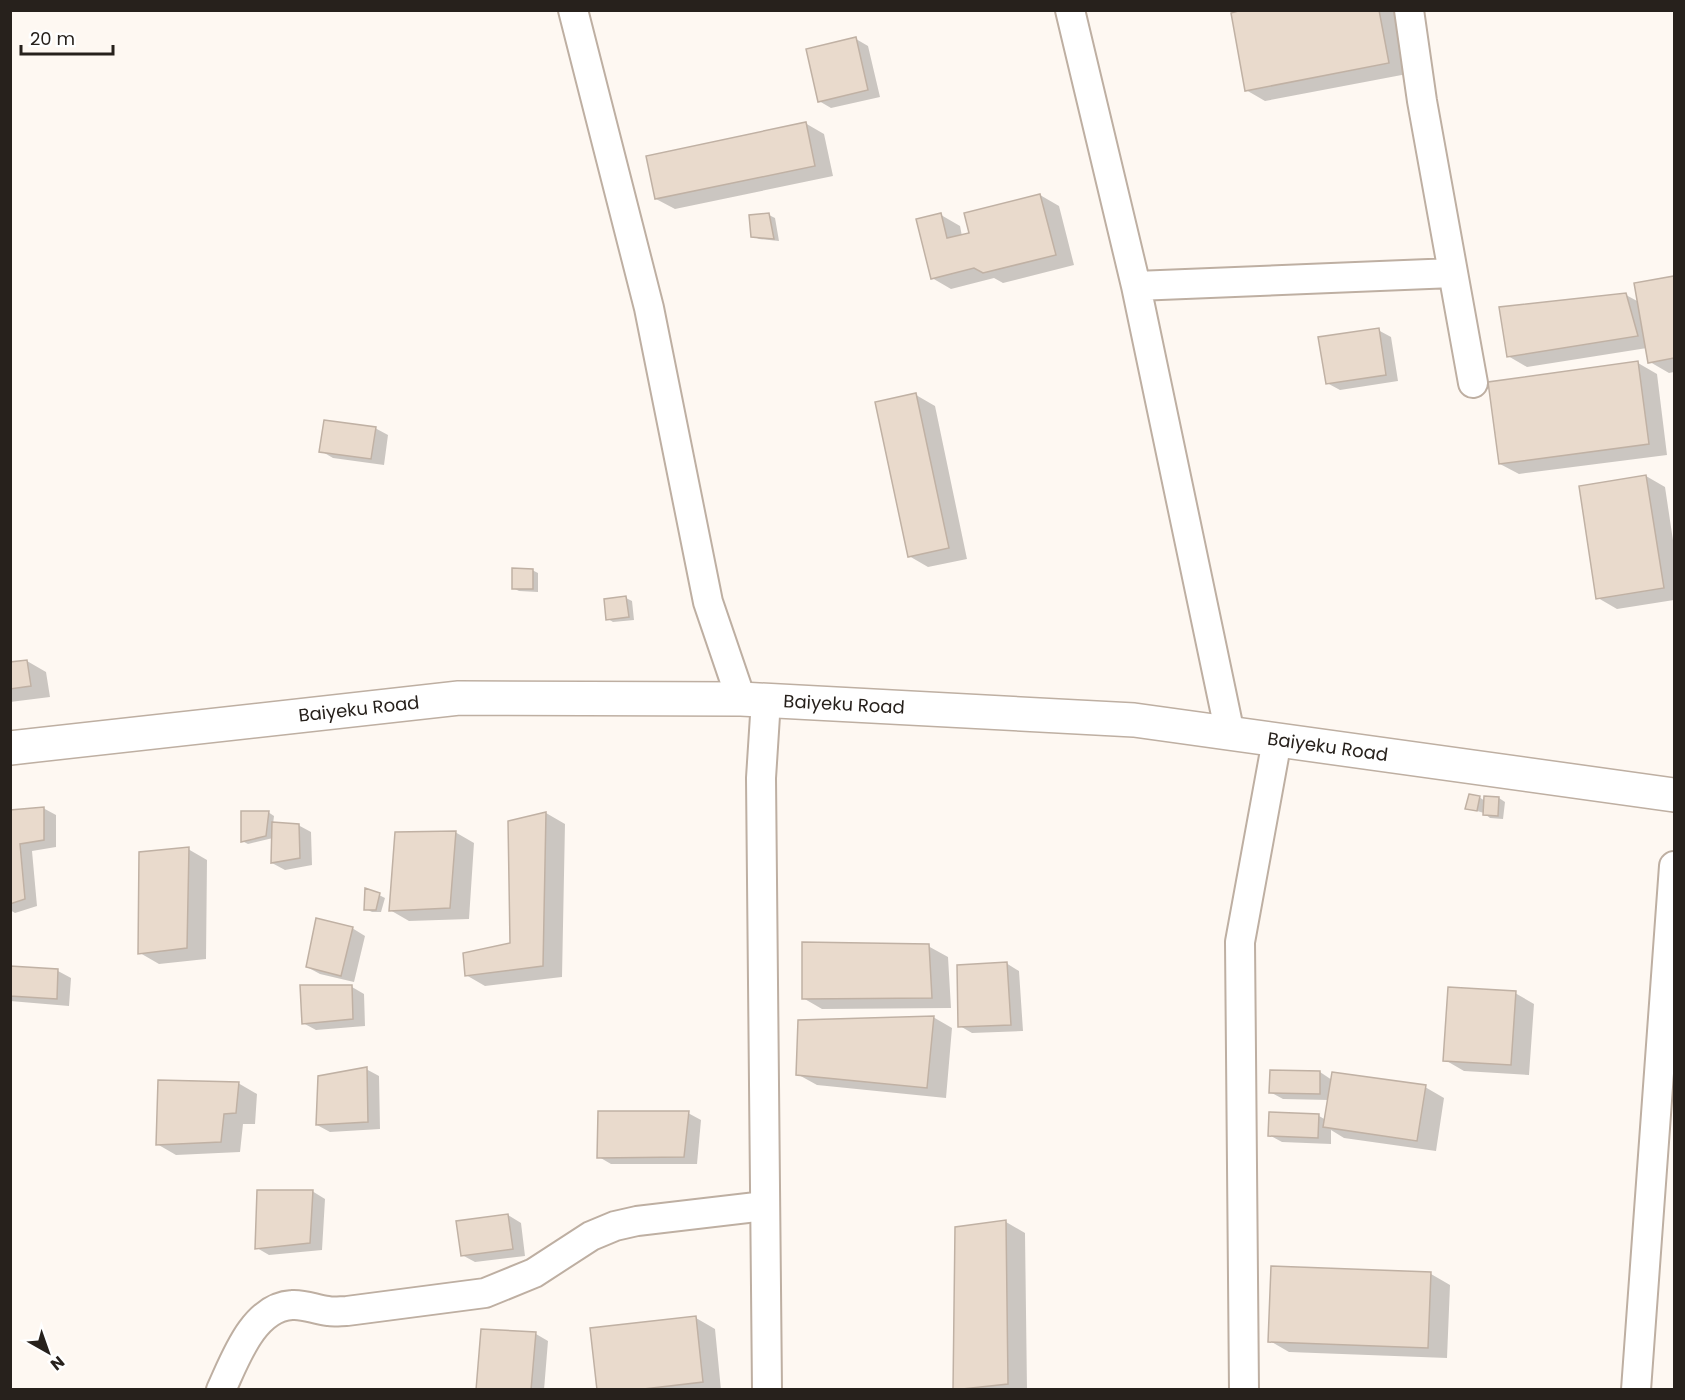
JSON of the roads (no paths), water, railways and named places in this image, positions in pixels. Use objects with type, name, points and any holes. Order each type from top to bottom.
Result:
[{"type":"main road","name":"Baiyeku Road","points":[[10,748],[459,698],[753,700],[1134,720],[1674,795]]},
{"type":"street","points":[[573,10],[649,308],[708,602],[753,700],[761,778],[767,1389]]},
{"type":"street","points":[[1070,10],[1136,286],[1230,734]]},
{"type":"street","points":[[1409,10],[1422,101],[1473,383]]},
{"type":"street","points":[[1136,286],[1453,273]]},
{"type":"street","points":[[1244,1389],[1240,942],[1277,740]]},
{"type":"street","points":[[1636,1389],[1674,866]]},
{"type":"street","points":[[221,1389],[254,1325],[273,1311],[290,1305],[310,1306],[328,1311],[347,1311],[486,1293],[534,1273],[591,1236],[615,1226],[637,1221],[765,1206]]}]
